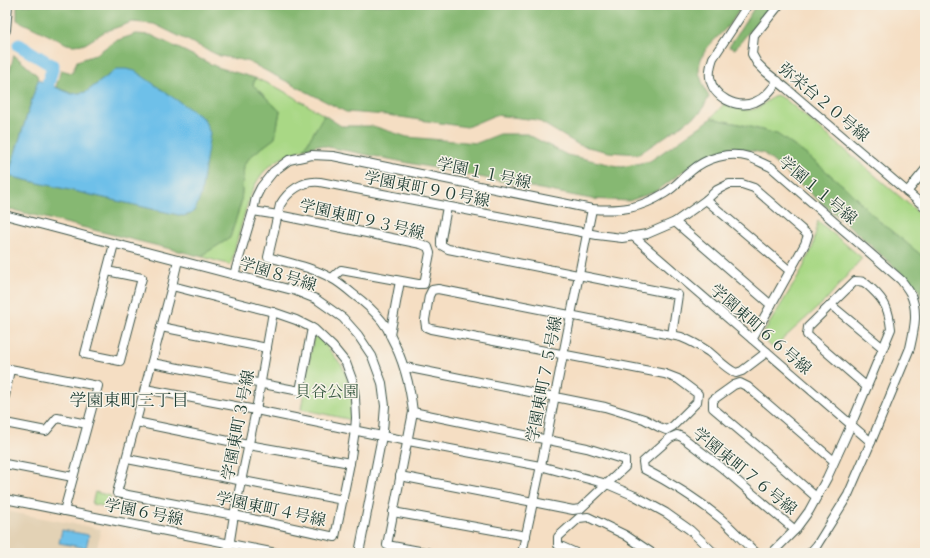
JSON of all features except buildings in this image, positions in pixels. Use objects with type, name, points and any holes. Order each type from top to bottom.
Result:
[{"type":"main road","points":[[5,30],[7,5]]},
{"type":"street","points":[[748,5],[713,58],[710,76],[712,86],[724,99],[743,105],[754,103],[765,97],[778,81]]},
{"type":"street","name":"弥栄台２０号線","points":[[780,5],[754,36],[752,54],[757,63],[925,206]]},
{"type":"street","name":"学園１１号線","points":[[234,275],[256,197],[261,188],[273,172],[289,160],[312,154],[333,156],[592,209],[606,210],[630,208],[648,202],[667,192],[692,170],[709,159],[730,155],[747,157],[771,167],[901,280],[911,294],[916,313],[914,332],[910,348],[848,495],[817,545],[810,553]]},
{"type":"street","points":[[907,192],[925,170]]},
{"type":"street","name":"学園東町９０号線","points":[[332,278],[311,269],[268,257],[280,205],[291,191],[306,183],[314,182],[587,234],[622,238],[647,234],[675,222],[706,200],[717,190],[728,184],[742,184],[754,188],[808,234],[805,244],[790,271]]},
{"type":"street","points":[[706,200],[790,271],[772,306],[752,339]]},
{"type":"street","points":[[447,207],[441,245],[448,249],[678,295],[672,335]]},
{"type":"street","name":"学園東町７５号線","points":[[522,553],[592,209]]},
{"type":"street","name":"学園東町９３号線","points":[[253,211],[421,244],[428,247],[430,253],[424,284],[342,270],[332,278]]},
{"type":"street","name":"学園８号線","points":[[5,215],[296,291],[316,299],[343,318],[358,335],[372,356],[382,383],[385,406],[382,436],[359,553]]},
{"type":"street","points":[[675,222],[772,306]]},
{"type":"street","name":"学園東町６６号線","points":[[633,236],[871,442]]},
{"type":"street","points":[[107,271],[142,278],[120,361],[85,354],[114,244]]},
{"type":"street","name":"学園東町４号線","points":[[172,286],[273,312],[296,320],[314,329],[333,347],[346,363],[353,382],[356,430],[335,537],[234,515],[117,493],[178,260]]},
{"type":"street","points":[[332,278],[361,299],[383,321],[396,345],[405,368],[413,412],[387,545],[430,553]]},
{"type":"street","points":[[390,335],[400,281]]},
{"type":"street","points":[[772,553],[795,530],[809,511],[827,478],[851,425],[867,387],[882,348],[891,329],[887,307],[880,297],[862,281],[855,281],[808,327],[806,335],[867,387]]},
{"type":"street","points":[[405,368],[605,408],[644,419],[666,430],[673,426],[697,402],[698,394],[678,379],[665,374],[432,329],[426,326],[425,320],[428,296],[432,290],[438,289],[681,337],[694,342],[729,370],[736,373],[742,371],[767,352]]},
{"type":"street","points":[[831,305],[882,348]]},
{"type":"street","name":"学園東町３号線","points":[[228,553],[234,515],[256,410],[273,312]]},
{"type":"street","points":[[161,327],[267,348]]},
{"type":"street","points":[[152,363],[300,391],[312,328]]},
{"type":"street","points":[[5,396],[10,369],[98,386],[64,511]]},
{"type":"street","points":[[816,497],[770,456],[712,408],[713,400],[740,383],[748,387],[834,461]]},
{"type":"street","points":[[145,389],[382,436],[408,438],[540,466],[607,484],[635,496],[666,513],[690,530],[714,553]]},
{"type":"street","points":[[400,476],[573,510],[580,509],[625,467],[624,460],[587,448],[413,412]]},
{"type":"street","points":[[5,423],[46,431],[56,418],[88,424]]},
{"type":"street","points":[[136,422],[248,445],[350,463]]},
{"type":"street","name":"学園東町７６号線","points":[[756,553],[722,519],[672,484],[644,469],[643,462],[670,438],[676,435],[682,437],[721,467],[795,530]]},
{"type":"street","points":[[127,459],[343,500]]},
{"type":"street","points":[[5,464],[73,477]]},
{"type":"street","name":"学園６号線","points":[[5,499],[276,553]]},
{"type":"street","points":[[393,512],[526,536]]},
{"type":"street","points":[[576,553],[558,545],[558,537],[579,518],[588,517],[625,535],[652,553]]},
{"type":"shaded area","points":[[5,511],[101,529],[96,553],[5,553]]},
{"type":"green space","points":[[17,5],[742,5],[736,16],[709,46],[702,57],[699,73],[709,97],[700,113],[639,154],[609,152],[579,145],[537,120],[495,115],[467,127],[387,115],[346,112],[247,61],[220,56],[154,24],[132,22],[104,32],[85,44],[73,45],[67,44],[17,20]]},
{"type":"green space","points":[[756,5],[771,5],[735,49],[729,47]]},
{"type":"green space","points":[[136,34],[151,35],[217,67],[255,78],[253,85],[280,111],[275,138],[251,156],[244,165],[241,203],[230,238],[204,254],[203,257],[5,208],[5,89],[14,55],[37,75],[38,80],[8,176],[183,216],[191,214],[196,208],[117,69],[86,92],[72,94],[56,87],[61,70],[72,73],[77,61],[95,55],[115,41]]},
{"type":"green space","points":[[255,78],[280,89],[324,115],[304,149],[275,162],[266,169],[258,179],[252,191],[231,265],[203,257],[204,254],[230,238],[241,203],[244,165],[251,156],[275,138],[280,111],[253,85]]},
{"type":"green space","points":[[776,95],[785,99],[925,218],[925,258],[879,221],[846,188],[808,156],[777,134],[711,118],[724,104],[733,108],[748,110],[758,108]]},
{"type":"green space","points":[[324,115],[341,126],[373,126],[407,137],[477,143],[500,134],[527,134],[567,155],[622,167],[650,161],[711,118],[777,134],[808,156],[846,188],[879,221],[925,258],[925,279],[919,299],[919,289],[848,225],[763,153],[731,147],[702,157],[657,191],[629,201],[591,199],[318,145],[304,149]]},
{"type":"green space","points":[[818,221],[862,258],[825,301],[773,348],[761,337],[800,274],[813,246]]},
{"type":"green space","name":"貝谷公園","points":[[314,335],[324,343],[343,367],[349,384],[352,400],[352,420],[301,409]]},
{"type":"green space","points":[[95,492],[111,496],[108,507],[92,504]]},
{"type":"water","points":[[117,69],[135,71],[204,119],[210,133],[201,195],[196,208],[191,214],[183,216],[8,176],[38,80],[72,94],[86,92]]},
{"type":"water","points":[[62,530],[89,535],[86,548],[59,543]]},
{"type":"waterway","points":[[19,45],[53,66],[48,84]]},
{"type":"district","name":"学園東町三丁目","points":[[129,400]]}]
